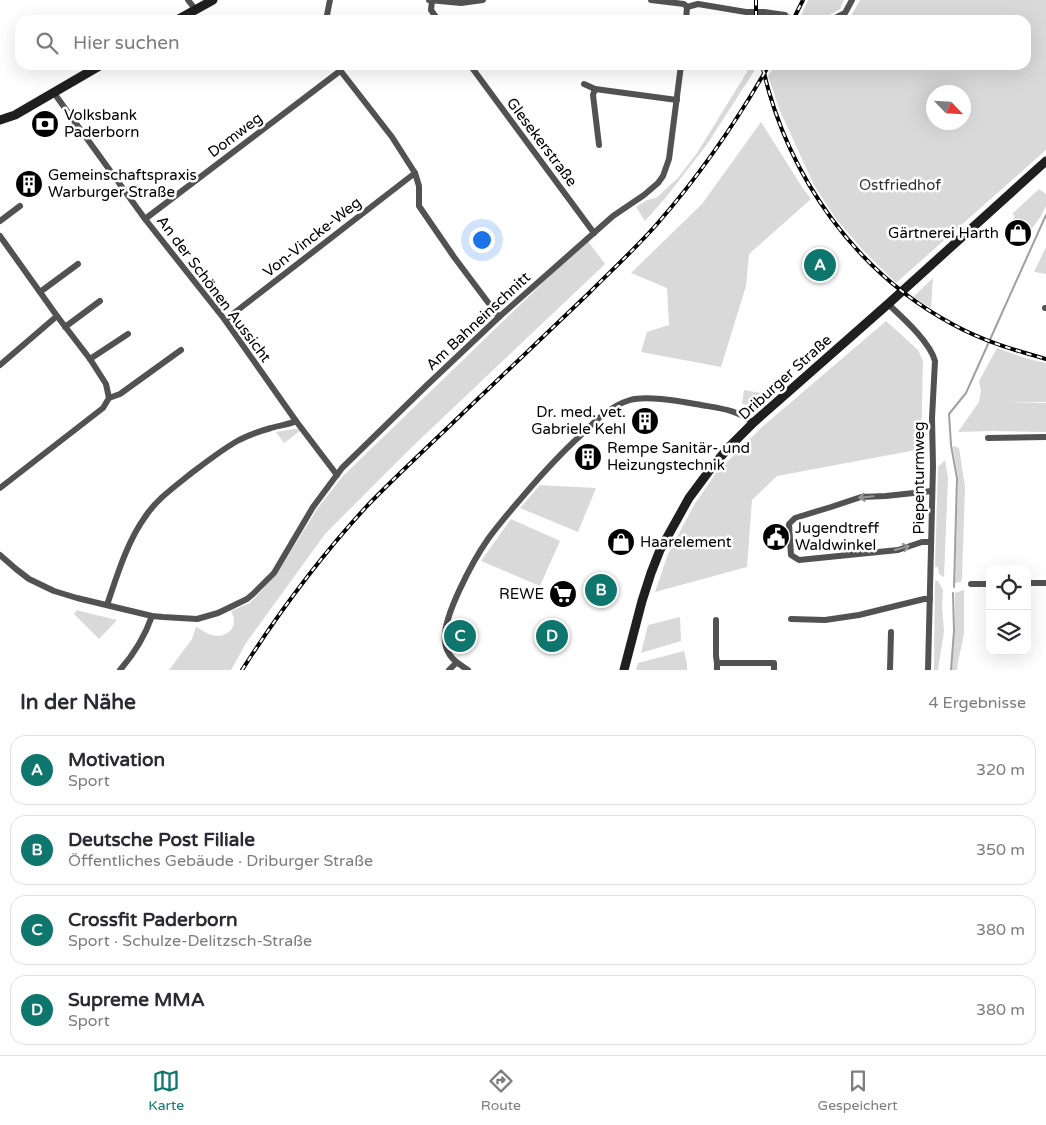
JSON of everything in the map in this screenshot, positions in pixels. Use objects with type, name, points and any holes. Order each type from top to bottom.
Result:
[{"type":"main road","points":[[186,15],[213,0]]},
{"type":"main road","points":[[0,120],[15,115],[93,70]]},
{"type":"main road","name":"Driburger Straße","points":[[624,670],[650,573],[660,550],[681,511],[729,447],[753,423],[1046,161]]},
{"type":"street","points":[[188,0],[196,10]]},
{"type":"street","points":[[327,15],[330,0]]},
{"type":"street","points":[[434,15],[431,10],[430,0],[461,2],[483,0]]},
{"type":"street","points":[[651,0],[684,4],[686,7]]},
{"type":"street","points":[[841,15],[845,13],[852,0]]},
{"type":"street","points":[[686,7],[698,4],[746,12],[785,15]]},
{"type":"street","points":[[686,7],[686,15]]},
{"type":"street","name":"Domweg","points":[[146,219],[335,70]]},
{"type":"street","points":[[340,70],[392,137],[416,173],[419,186],[419,206],[454,258],[499,317]]},
{"type":"street","name":"Glesekerstraße","points":[[474,70],[594,232]]},
{"type":"street","name":"Am Bahneinschnitt","points":[[0,555],[29,579],[46,588],[77,598],[152,616],[197,619],[218,613],[247,598],[274,573],[313,507],[337,474],[499,317],[594,232],[650,190],[663,176],[669,159],[680,70]]},
{"type":"street","points":[[584,84],[596,89],[677,100]]},
{"type":"street","points":[[596,89],[593,95],[599,144]]},
{"type":"street","name":"An der Schönen Aussicht","points":[[54,93],[337,474]]},
{"type":"street","name":"Von-Vincke-Weg","points":[[224,320],[416,173]]},
{"type":"street","points":[[0,221],[20,206]]},
{"type":"street","points":[[0,236],[90,359],[106,384],[108,398],[104,408],[0,488]]},
{"type":"street","points":[[40,292],[78,264]]},
{"type":"street","points":[[65,327],[100,301]]},
{"type":"street","name":"Piepenturmweg","points":[[888,304],[928,344],[935,361],[932,418],[932,542],[928,670]]},
{"type":"street","points":[[0,365],[57,316]]},
{"type":"street","points":[[90,359],[128,334]]},
{"type":"street","points":[[108,398],[120,394],[181,350]]},
{"type":"street","points":[[468,670],[456,663],[448,654],[444,640],[446,625],[475,559],[496,527],[539,477],[602,415],[630,400],[642,398],[672,400],[730,410],[749,418],[753,423]]},
{"type":"street","points":[[107,605],[137,530],[154,504],[202,464],[238,441],[258,432],[296,421]]},
{"type":"street","points":[[988,438],[1046,437]]},
{"type":"street","points":[[932,491],[861,497],[795,518],[789,524],[791,555],[799,560],[898,550],[922,542],[932,542]]},
{"type":"street","points":[[1031,583],[1046,583]]},
{"type":"street","points":[[971,584],[986,584]]},
{"type":"street","points":[[791,619],[825,620],[859,615],[930,599]]},
{"type":"street","points":[[120,670],[136,650],[152,616]]},
{"type":"street","points":[[716,620],[717,666],[774,663],[774,670]]},
{"type":"street","points":[[890,670],[891,632]]},
{"type":"street","points":[[449,670],[456,663]]},
{"type":"green space","points":[[808,0],[844,0],[840,9],[830,15],[801,15]]},
{"type":"green space","name":"Ostfriedhof","points":[[860,0],[1046,0],[1046,150],[896,283],[862,249],[836,219],[814,185],[780,111],[768,76],[772,70],[1031,70],[1031,15],[852,15]]},
{"type":"green space","points":[[748,70],[755,70],[708,143],[645,221],[636,207],[647,200],[656,198],[678,178],[697,153]]},
{"type":"green space","points":[[761,122],[811,199],[749,254],[746,286],[721,367],[641,352],[647,332],[669,325],[667,288],[631,273],[702,204]]},
{"type":"green space","points":[[1039,189],[1046,194],[1046,206],[1030,231],[1013,219],[1015,216],[1012,214]]},
{"type":"green space","points":[[587,240],[605,264],[413,446],[325,534],[246,643],[231,670],[169,670],[192,639],[196,627],[217,636],[227,633],[233,627],[234,622],[231,611],[250,603],[277,574],[317,509],[343,476]]},
{"type":"green space","points":[[1046,247],[1046,274],[1034,272]]},
{"type":"green space","points":[[933,278],[931,308],[913,297]]},
{"type":"green space","points":[[886,321],[918,350],[923,361],[921,449],[777,476],[752,500],[747,567],[655,592],[668,554],[694,505],[716,473],[762,427]]},
{"type":"green space","points":[[997,348],[1046,363],[1046,402],[1004,402],[1046,403],[1046,432],[958,432],[979,402],[981,391],[979,381]]},
{"type":"green space","points":[[744,390],[767,394],[755,406],[742,404]]},
{"type":"green space","points":[[294,429],[300,431],[284,443],[276,432]]},
{"type":"green space","points":[[953,446],[959,448],[965,487],[962,577],[961,582],[955,583],[958,477]]},
{"type":"green space","points":[[945,460],[948,478],[944,577],[939,574],[938,567],[935,567],[938,467]]},
{"type":"green space","points":[[540,485],[596,488],[578,532],[520,508]]},
{"type":"green space","points":[[511,519],[560,541],[540,586],[481,561]]},
{"type":"green space","points":[[935,581],[938,581],[943,590],[944,631],[938,670],[934,670]]},
{"type":"green space","points":[[964,590],[964,634],[957,670],[951,670],[955,631],[955,593]]},
{"type":"green space","points":[[77,610],[117,620],[99,639],[74,614]]},
{"type":"green space","points":[[680,617],[681,641],[641,653],[648,625]]},
{"type":"green space","points":[[684,651],[687,670],[636,670],[638,663]]},
{"type":"waterway","points":[[954,587],[957,478],[951,445],[949,414],[966,393],[1046,215]]},
{"type":"waterway","points":[[951,670],[954,631],[953,593]]},
{"type":"railway","points":[[756,0],[756,15]]},
{"type":"railway","points":[[796,15],[803,0]]},
{"type":"railway","points":[[763,70],[774,109],[790,147],[809,184],[831,218],[857,250],[886,278],[919,304],[954,325],[1010,349],[1046,359]]},
{"type":"railway","points":[[242,670],[301,585],[367,506],[589,293],[657,224],[717,147],[766,70]]},
{"type":"place","name":"Volksbank Paderborn","points":[[45,124]]},
{"type":"place","name":"Gemeinschaftspraxis Warburger Straße","points":[[29,184]]},
{"type":"place","name":"Gärtnerei Harth","points":[[1018,233]]},
{"type":"place","name":"Motivation","points":[[820,265]]},
{"type":"place","name":"Dr. med. vet. Gabriele Kehl","points":[[645,421]]},
{"type":"place","name":"Rempe Sanitär- und Heizungstechnik","points":[[588,457]]},
{"type":"place","name":"Jugendtreff Waldwinkel","points":[[776,537]]},
{"type":"place","name":"Haarelement","points":[[621,542]]},
{"type":"place","name":"Deutsche Post Filiale","points":[[601,590]]},
{"type":"place","name":"REWE","points":[[563,594]]},
{"type":"place","name":"Crossfit Paderborn","points":[[460,636]]},
{"type":"place","name":"Supreme MMA","points":[[552,636]]}]
